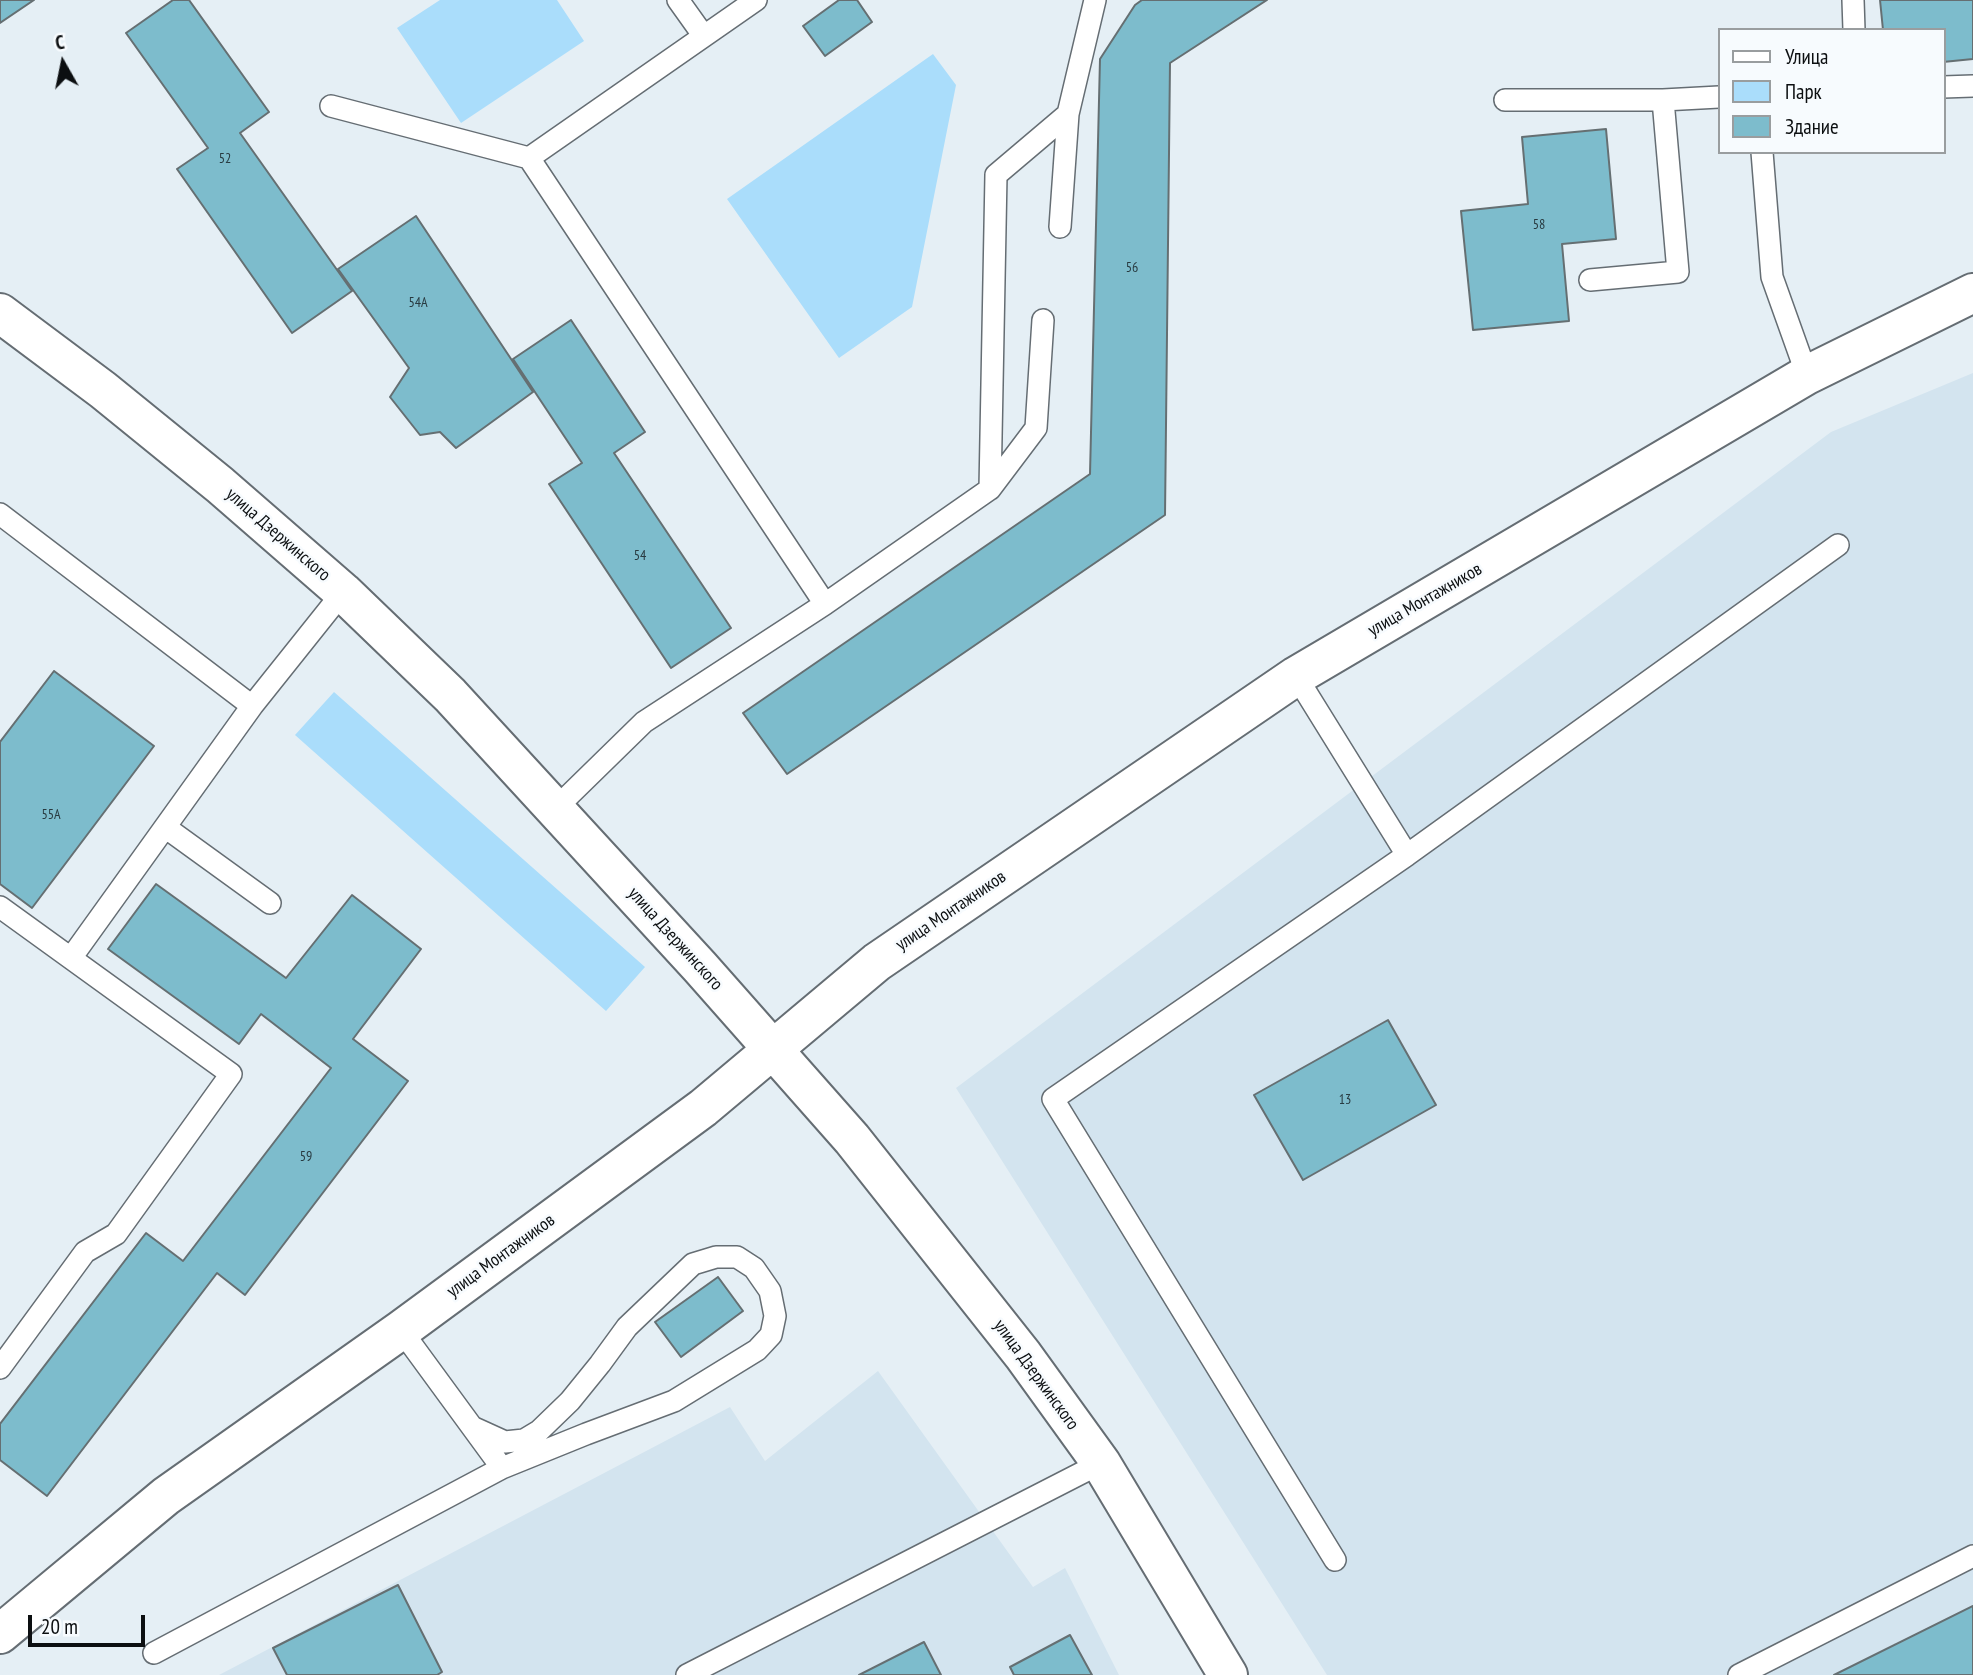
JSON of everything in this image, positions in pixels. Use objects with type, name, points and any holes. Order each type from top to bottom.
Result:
[{"type":"street","name":"улица Монтажников","points":[[0,1634],[166,1496],[401,1330],[703,1108],[877,961],[1296,676],[1807,375],[1973,293]]},
{"type":"street","name":"улица Дзержинского","points":[[0,313],[103,390],[209,476],[343,592],[450,695],[556,808],[852,1139],[1023,1355],[1101,1464],[1228,1675]]},
{"type":"lane","points":[[678,0],[703,35]]},
{"type":"lane","points":[[529,158],[756,0]]},
{"type":"lane","points":[[1059,227],[1068,114],[1095,0]]},
{"type":"lane","points":[[1853,0],[1854,28]]},
{"type":"lane","points":[[1945,87],[1973,86]]},
{"type":"lane","points":[[1505,100],[1663,100],[1717,97]]},
{"type":"lane","points":[[1590,280],[1678,272],[1663,100]]},
{"type":"lane","points":[[331,106],[529,158],[825,604]]},
{"type":"lane","points":[[990,489],[996,176],[1068,114]]},
{"type":"lane","points":[[1762,154],[1772,277],[1807,375]]},
{"type":"lane","points":[[556,808],[644,722],[825,604],[990,489],[1036,428],[1043,320]]},
{"type":"lane","points":[[0,514],[252,706]]},
{"type":"lane","points":[[1335,1560],[1053,1099],[1407,855],[1838,545]]},
{"type":"lane","points":[[71,958],[252,706],[343,592]]},
{"type":"lane","points":[[1296,676],[1407,855]]},
{"type":"lane","points":[[165,827],[270,903]]},
{"type":"lane","points":[[0,907],[231,1074],[116,1234],[85,1252],[0,1368]]},
{"type":"lane","points":[[154,1653],[502,1468],[674,1401],[757,1350],[771,1335],[775,1316],[770,1292],[754,1268],[737,1257],[716,1257],[693,1264],[627,1327],[570,1401],[538,1431],[524,1440],[505,1442],[472,1427]]},
{"type":"lane","points":[[401,1330],[502,1468]]},
{"type":"lane","points":[[687,1675],[1101,1464]]},
{"type":"lane","points":[[1739,1675],[1973,1556]]},
{"type":"shaded area","points":[[1973,373],[1973,1675],[1327,1675],[956,1088],[1831,432]]},
{"type":"shaded area","points":[[878,1371],[1033,1587],[1065,1568],[1119,1675],[219,1675],[730,1407],[765,1461]]},
{"type":"green space","points":[[440,0],[557,0],[584,41],[461,123],[397,28]]},
{"type":"green space","points":[[933,54],[956,85],[912,307],[839,358],[727,199]]},
{"type":"green space","points":[[334,692],[645,967],[606,1011],[295,735]]},
{"type":"building","points":[[0,0],[34,0],[0,23]]},
{"type":"building","points":[[173,0],[189,0],[269,112],[240,133],[352,291],[292,333],[177,169],[208,148],[126,33]]},
{"type":"building","points":[[839,0],[857,0],[872,22],[825,56],[803,26]]},
{"type":"building","points":[[1142,0],[1267,0],[1170,63],[1165,515],[787,774],[743,713],[1090,474],[1100,59],[1135,5]]},
{"type":"building","points":[[1880,0],[1973,0],[1973,59],[1945,62],[1945,28],[1883,28]]},
{"type":"building","points":[[1606,129],[1616,239],[1562,244],[1569,321],[1473,330],[1461,211],[1528,204],[1522,137]]},
{"type":"building","points":[[416,216],[533,392],[456,448],[440,432],[420,435],[390,397],[409,368],[338,269]]},
{"type":"building","points":[[571,320],[645,432],[614,453],[731,628],[671,668],[549,484],[582,463],[513,359]]},
{"type":"building","points":[[54,671],[154,746],[32,908],[0,884],[0,742]]},
{"type":"building","points":[[156,884],[286,978],[352,895],[421,949],[353,1039],[408,1081],[245,1295],[217,1273],[47,1496],[0,1460],[0,1424],[146,1233],[183,1261],[331,1068],[261,1014],[239,1044],[108,949]]},
{"type":"building","points":[[1388,1020],[1436,1105],[1303,1180],[1254,1095]]},
{"type":"building","points":[[718,1277],[743,1311],[681,1357],[655,1322]]},
{"type":"building","points":[[398,1585],[442,1672],[437,1675],[287,1675],[273,1648]]},
{"type":"building","points":[[1973,1606],[1973,1675],[1834,1675]]},
{"type":"building","points":[[1070,1635],[1092,1675],[1014,1675],[1010,1667]]},
{"type":"building","points":[[924,1642],[941,1675],[859,1675]]}]
